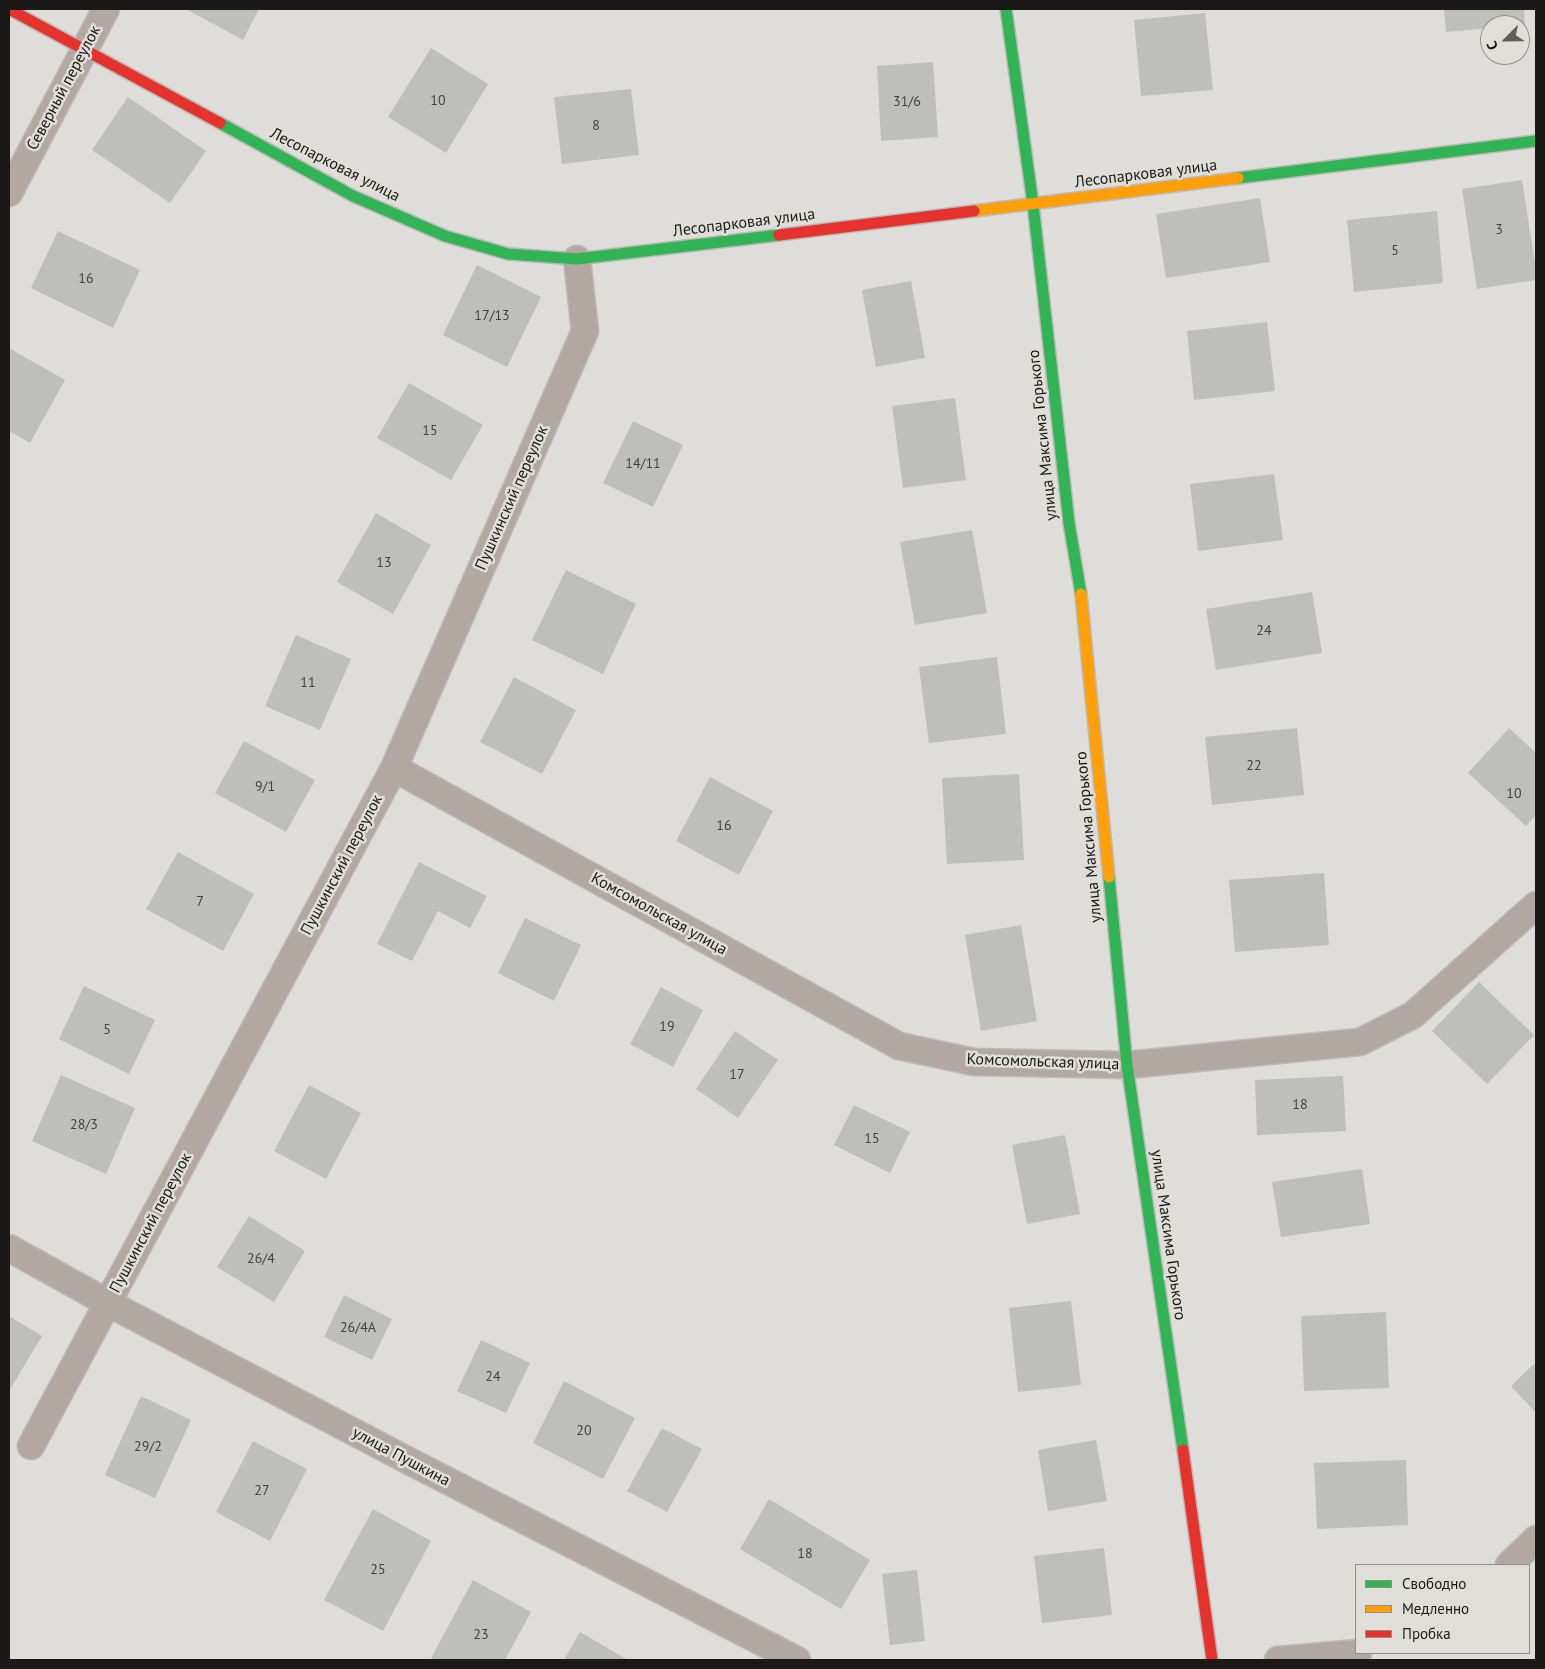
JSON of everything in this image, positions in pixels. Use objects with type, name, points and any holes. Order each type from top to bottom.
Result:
[{"type":"street","name":"Лесопарковая улица","points":[[9,9],[352,196],[445,236],[508,254],[577,259],[1536,141]]},
{"type":"street","name":"Северный переулок","points":[[9,193],[106,9]]},
{"type":"street","name":"улица Максима Горького","points":[[1006,9],[1033,204],[1069,523],[1084,610],[1127,1065],[1212,1660]]},
{"type":"street","name":"Пушкинский переулок","points":[[31,1446],[394,768],[584,331],[577,259]]},
{"type":"street","name":"Комсомольская улица","points":[[394,768],[899,1046],[974,1062],[1127,1065],[1360,1042],[1413,1016],[1536,905]]},
{"type":"street","name":"улица Пушкина","points":[[9,1248],[108,1303],[409,1461],[796,1660]]},
{"type":"street","points":[[1510,1564],[1536,1539]]},
{"type":"street","points":[[1278,1660],[1355,1653]]},
{"type":"building","points":[[186,9],[259,9],[243,40]]},
{"type":"building","points":[[1444,9],[1524,9],[1524,15],[1480,15],[1480,29],[1446,32]]},
{"type":"building","points":[[1205,13],[1213,90],[1141,96],[1134,20]]},
{"type":"building","points":[[431,48],[488,84],[446,153],[388,117]]},
{"type":"building","points":[[933,62],[938,137],[881,141],[877,66]]},
{"type":"building","points":[[631,89],[639,155],[562,164],[554,97]]},
{"type":"building","points":[[128,97],[206,151],[170,203],[92,150]]},
{"type":"building","points":[[1522,180],[1536,280],[1477,289],[1462,189]]},
{"type":"building","points":[[1260,198],[1270,262],[1166,278],[1156,214]]},
{"type":"building","points":[[1437,211],[1443,283],[1354,292],[1347,220]]},
{"type":"building","points":[[58,231],[140,270],[113,328],[31,288]]},
{"type":"building","points":[[477,265],[541,297],[507,367],[443,335]]},
{"type":"building","points":[[911,281],[925,358],[876,367],[862,290]]},
{"type":"building","points":[[1267,322],[1275,391],[1194,400],[1187,331]]},
{"type":"building","points":[[9,348],[65,380],[30,443],[9,431]]},
{"type":"building","points":[[409,383],[483,425],[451,480],[377,438]]},
{"type":"building","points":[[955,398],[966,480],[903,488],[892,406]]},
{"type":"building","points":[[633,421],[683,445],[653,507],[603,483]]},
{"type":"building","points":[[1274,474],[1283,540],[1198,551],[1190,484]]},
{"type":"building","points":[[376,513],[431,545],[393,614],[337,582]]},
{"type":"building","points":[[972,530],[987,613],[915,625],[900,542]]},
{"type":"building","points":[[566,570],[636,604],[603,674],[532,640]]},
{"type":"building","points":[[1312,592],[1322,653],[1216,670],[1206,609]]},
{"type":"building","points":[[296,635],[351,659],[320,730],[265,706]]},
{"type":"building","points":[[997,657],[1006,734],[929,743],[919,667]]},
{"type":"building","points":[[514,677],[576,710],[542,774],[480,742]]},
{"type":"building","points":[[1297,728],[1304,795],[1212,805],[1205,737]]},
{"type":"building","points":[[1509,728],[1536,753],[1536,815],[1526,826],[1468,773]]},
{"type":"building","points":[[244,741],[315,780],[286,832],[215,793]]},
{"type":"building","points":[[1019,774],[1024,860],[947,864],[942,778]]},
{"type":"building","points":[[710,777],[773,811],[739,875],[676,841]]},
{"type":"building","points":[[178,852],[254,894],[223,951],[146,909]]},
{"type":"building","points":[[419,862],[487,896],[470,928],[438,911],[412,961],[377,944]]},
{"type":"building","points":[[1324,873],[1329,945],[1235,952],[1229,880]]},
{"type":"building","points":[[525,918],[581,945],[554,1001],[498,973]]},
{"type":"building","points":[[1021,925],[1037,1021],[981,1031],[965,935]]},
{"type":"building","points":[[1479,982],[1534,1035],[1487,1084],[1432,1031]]},
{"type":"building","points":[[84,986],[155,1020],[129,1074],[59,1039]]},
{"type":"building","points":[[661,987],[703,1010],[673,1067],[630,1044]]},
{"type":"building","points":[[735,1031],[778,1060],[738,1118],[696,1089]]},
{"type":"building","points":[[61,1075],[135,1108],[106,1174],[32,1141]]},
{"type":"building","points":[[1343,1076],[1346,1131],[1257,1135],[1255,1080]]},
{"type":"building","points":[[309,1085],[361,1113],[326,1179],[274,1151]]},
{"type":"building","points":[[854,1105],[910,1132],[890,1173],[834,1145]]},
{"type":"building","points":[[1065,1135],[1080,1214],[1027,1224],[1012,1145]]},
{"type":"building","points":[[1362,1169],[1370,1224],[1281,1237],[1272,1182]]},
{"type":"building","points":[[249,1216],[305,1251],[274,1302],[217,1267]]},
{"type":"building","points":[[344,1295],[392,1319],[372,1360],[324,1337]]},
{"type":"building","points":[[1071,1301],[1081,1385],[1018,1392],[1009,1308]]},
{"type":"building","points":[[1386,1312],[1389,1388],[1304,1391],[1301,1316]]},
{"type":"building","points":[[9,1316],[42,1336],[9,1391]]},
{"type":"building","points":[[481,1340],[530,1363],[506,1413],[457,1391]]},
{"type":"building","points":[[1536,1362],[1536,1413],[1511,1386]]},
{"type":"building","points":[[564,1381],[635,1418],[603,1479],[533,1443]]},
{"type":"building","points":[[141,1396],[191,1420],[155,1498],[105,1475]]},
{"type":"building","points":[[662,1428],[702,1449],[667,1512],[627,1491]]},
{"type":"building","points":[[1096,1440],[1107,1501],[1048,1511],[1038,1450]]},
{"type":"building","points":[[253,1441],[307,1469],[270,1541],[216,1512]]},
{"type":"building","points":[[1406,1460],[1408,1525],[1317,1529],[1314,1463]]},
{"type":"building","points":[[769,1499],[870,1560],[841,1609],[740,1549]]},
{"type":"building","points":[[373,1509],[431,1541],[383,1631],[324,1600]]},
{"type":"building","points":[[1104,1548],[1112,1615],[1042,1623],[1034,1556]]},
{"type":"building","points":[[917,1570],[925,1641],[890,1645],[882,1574]]},
{"type":"building","points":[[473,1580],[531,1612],[505,1660],[435,1660],[431,1658]]},
{"type":"building","points":[[580,1632],[628,1660],[564,1660]]},
{"type":"traffic: fast","points":[[1006,9],[1033,204],[1069,523],[1081,594]]},
{"type":"traffic: fast","points":[[220,123],[353,196],[445,236],[508,254],[577,259],[779,235]]},
{"type":"traffic: fast","points":[[1238,178],[1536,141]]},
{"type":"traffic: fast","points":[[1109,877],[1127,1065],[1183,1450]]},
{"type":"traffic: slow","points":[[974,211],[1238,178]]},
{"type":"traffic: slow","points":[[1081,594],[1109,877]]},
{"type":"traffic: jam","points":[[9,9],[220,123]]},
{"type":"traffic: jam","points":[[779,235],[974,211]]},
{"type":"traffic: jam","points":[[1183,1450],[1212,1660]]}]
